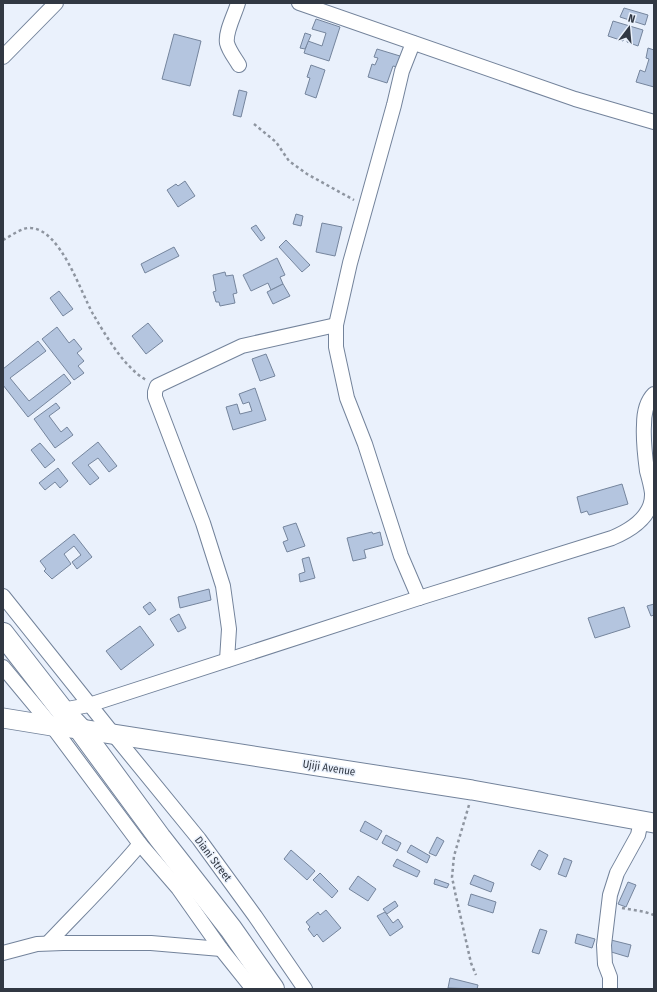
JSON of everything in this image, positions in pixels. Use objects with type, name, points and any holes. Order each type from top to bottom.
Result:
[{"type":"main road","points":[[3,634],[57,718]]},
{"type":"main road","points":[[3,718],[57,718],[80,729],[160,838],[231,929],[273,989]]},
{"type":"main road","name":"Ujiji Avenue","points":[[80,729],[472,790],[647,822]]},
{"type":"street","points":[[3,57],[56,3]]},
{"type":"street","points":[[238,3],[227,36],[227,42],[239,65]]},
{"type":"street","points":[[298,3],[324,7],[413,43],[574,99],[654,122]]},
{"type":"street","points":[[413,43],[402,70],[394,105],[350,263],[336,325],[336,347],[347,398],[365,444],[401,556],[419,598]]},
{"type":"street","points":[[227,660],[229,629],[223,586],[203,523],[155,397],[155,392],[157,386],[242,346],[336,325]]},
{"type":"street","points":[[57,718],[89,704],[624,533],[636,526],[643,518],[652,501],[652,492],[645,452],[644,417],[647,402],[654,394]]},
{"type":"street","name":"Diani Street","points":[[3,596],[199,839],[255,916],[305,989]]},
{"type":"street","points":[[3,667],[57,718],[140,844],[178,888],[221,949],[253,989]]},
{"type":"street","points":[[610,989],[610,978],[605,964],[604,945],[610,895],[618,873],[638,835],[647,822]]},
{"type":"street","points":[[48,943],[109,880],[140,844]]},
{"type":"street","points":[[3,953],[37,944],[48,943],[151,943],[221,949]]},
{"type":"path","points":[[254,124],[276,142],[288,161],[301,170],[365,206]]},
{"type":"path","points":[[3,240],[24,229],[31,228],[50,237],[66,259],[92,314],[112,344],[128,366],[141,377],[157,386]]},
{"type":"path","points":[[472,790],[469,807],[462,825],[454,856],[452,877],[454,892],[471,963],[476,975]]},
{"type":"path","points":[[609,906],[654,915]]},
{"type":"building","points":[[624,8],[648,15],[645,25],[620,17]]},
{"type":"building","points":[[316,19],[340,27],[329,61],[304,53],[308,41],[322,46],[326,33],[312,29]]},
{"type":"building","points":[[613,21],[643,30],[638,46],[627,42],[628,38],[624,37],[623,41],[608,36]]},
{"type":"building","points":[[305,33],[311,35],[305,49],[300,48]]},
{"type":"building","points":[[174,34],[201,41],[190,86],[162,79]]},
{"type":"building","points":[[648,48],[654,50],[654,87],[636,82],[640,70],[645,72],[649,59],[646,58]]},
{"type":"building","points":[[377,49],[400,56],[397,67],[393,66],[387,83],[368,77],[372,64],[375,65],[378,58],[374,57]]},
{"type":"building","points":[[311,65],[325,70],[316,98],[305,94],[310,78],[307,77]]},
{"type":"building","points":[[239,90],[247,92],[241,117],[233,115]]},
{"type":"building","points":[[185,181],[195,196],[178,207],[167,190],[176,184],[178,186]]},
{"type":"building","points":[[296,214],[303,216],[301,226],[293,224]]},
{"type":"building","points":[[322,223],[342,227],[335,256],[316,252]]},
{"type":"building","points":[[256,225],[265,238],[261,241],[251,228]]},
{"type":"building","points":[[286,240],[310,265],[302,272],[279,247]]},
{"type":"building","points":[[174,247],[179,256],[145,273],[141,264]]},
{"type":"building","points":[[277,258],[285,275],[280,277],[283,284],[271,290],[268,283],[251,291],[243,275]]},
{"type":"building","points":[[225,272],[226,276],[233,275],[237,293],[233,294],[235,303],[220,306],[219,302],[216,302],[213,292],[216,291],[213,275]]},
{"type":"building","points":[[283,284],[290,296],[273,304],[267,292]]},
{"type":"building","points":[[59,291],[73,309],[63,316],[50,298]]},
{"type":"building","points":[[148,323],[163,341],[146,354],[132,336]]},
{"type":"building","points":[[57,327],[69,343],[74,339],[82,349],[77,353],[84,361],[78,366],[84,373],[74,380],[42,339]]},
{"type":"building","points":[[38,341],[46,351],[10,378],[29,401],[64,374],[71,383],[28,417],[3,385],[3,369]]},
{"type":"building","points":[[266,354],[275,376],[260,381],[252,359]]},
{"type":"building","points":[[255,388],[266,420],[233,430],[226,407],[237,404],[240,414],[252,411],[249,402],[243,404],[239,394]]},
{"type":"building","points":[[56,403],[60,408],[49,416],[61,432],[67,427],[73,435],[55,448],[34,419]]},
{"type":"building","points":[[98,442],[117,466],[109,472],[98,458],[88,465],[99,478],[90,485],[72,463]]},
{"type":"building","points":[[40,443],[55,460],[45,468],[31,450]]},
{"type":"building","points":[[58,468],[68,481],[60,488],[55,482],[45,490],[39,483]]},
{"type":"building","points":[[622,484],[628,504],[589,515],[587,511],[581,513],[577,497]]},
{"type":"building","points":[[296,523],[305,546],[287,552],[283,542],[288,540],[283,527]]},
{"type":"building","points":[[372,532],[373,534],[380,532],[383,545],[364,550],[366,558],[353,561],[347,538]]},
{"type":"building","points":[[74,534],[92,557],[77,569],[72,562],[81,555],[74,546],[64,554],[71,564],[52,579],[44,571],[46,569],[40,561]]},
{"type":"building","points":[[309,557],[315,578],[300,582],[299,574],[305,572],[302,559]]},
{"type":"building","points":[[209,589],[211,600],[180,608],[178,597]]},
{"type":"building","points":[[150,602],[156,610],[149,615],[143,607]]},
{"type":"building","points":[[654,604],[654,615],[651,616],[647,606]]},
{"type":"building","points":[[624,607],[630,627],[595,638],[588,618]]},
{"type":"building","points":[[179,614],[186,628],[178,632],[170,619]]},
{"type":"building","points":[[140,626],[154,645],[121,670],[106,651]]},
{"type":"building","points":[[365,821],[382,831],[377,840],[360,831]]},
{"type":"building","points":[[386,835],[401,843],[397,851],[382,843]]},
{"type":"building","points":[[437,837],[444,841],[436,856],[429,853]]},
{"type":"building","points":[[411,845],[430,856],[427,863],[407,852]]},
{"type":"building","points":[[291,850],[315,871],[307,880],[284,859]]},
{"type":"building","points":[[539,850],[548,855],[540,870],[531,865]]},
{"type":"building","points":[[564,858],[572,861],[566,877],[558,874]]},
{"type":"building","points":[[397,859],[420,871],[417,877],[393,866]]},
{"type":"building","points":[[320,873],[338,891],[332,898],[313,880]]},
{"type":"building","points":[[474,875],[494,883],[491,892],[470,884]]},
{"type":"building","points":[[358,876],[376,889],[368,901],[349,889]]},
{"type":"building","points":[[435,879],[449,884],[447,888],[434,884]]},
{"type":"building","points":[[628,882],[636,885],[626,907],[618,904]]},
{"type":"building","points":[[471,894],[496,902],[493,913],[468,905]]},
{"type":"building","points":[[395,901],[398,906],[387,914],[383,909]]},
{"type":"building","points":[[326,910],[341,928],[323,942],[317,934],[314,937],[308,929],[310,927],[306,922],[318,912],[320,915]]},
{"type":"building","points":[[385,912],[393,923],[398,919],[403,927],[390,936],[377,916]]},
{"type":"building","points":[[540,929],[547,931],[539,954],[532,952]]},
{"type":"building","points":[[577,934],[595,939],[592,948],[575,943]]},
{"type":"building","points":[[611,940],[631,945],[628,957],[608,951]]},
{"type":"building","points":[[450,978],[478,985],[477,989],[448,988]]}]
